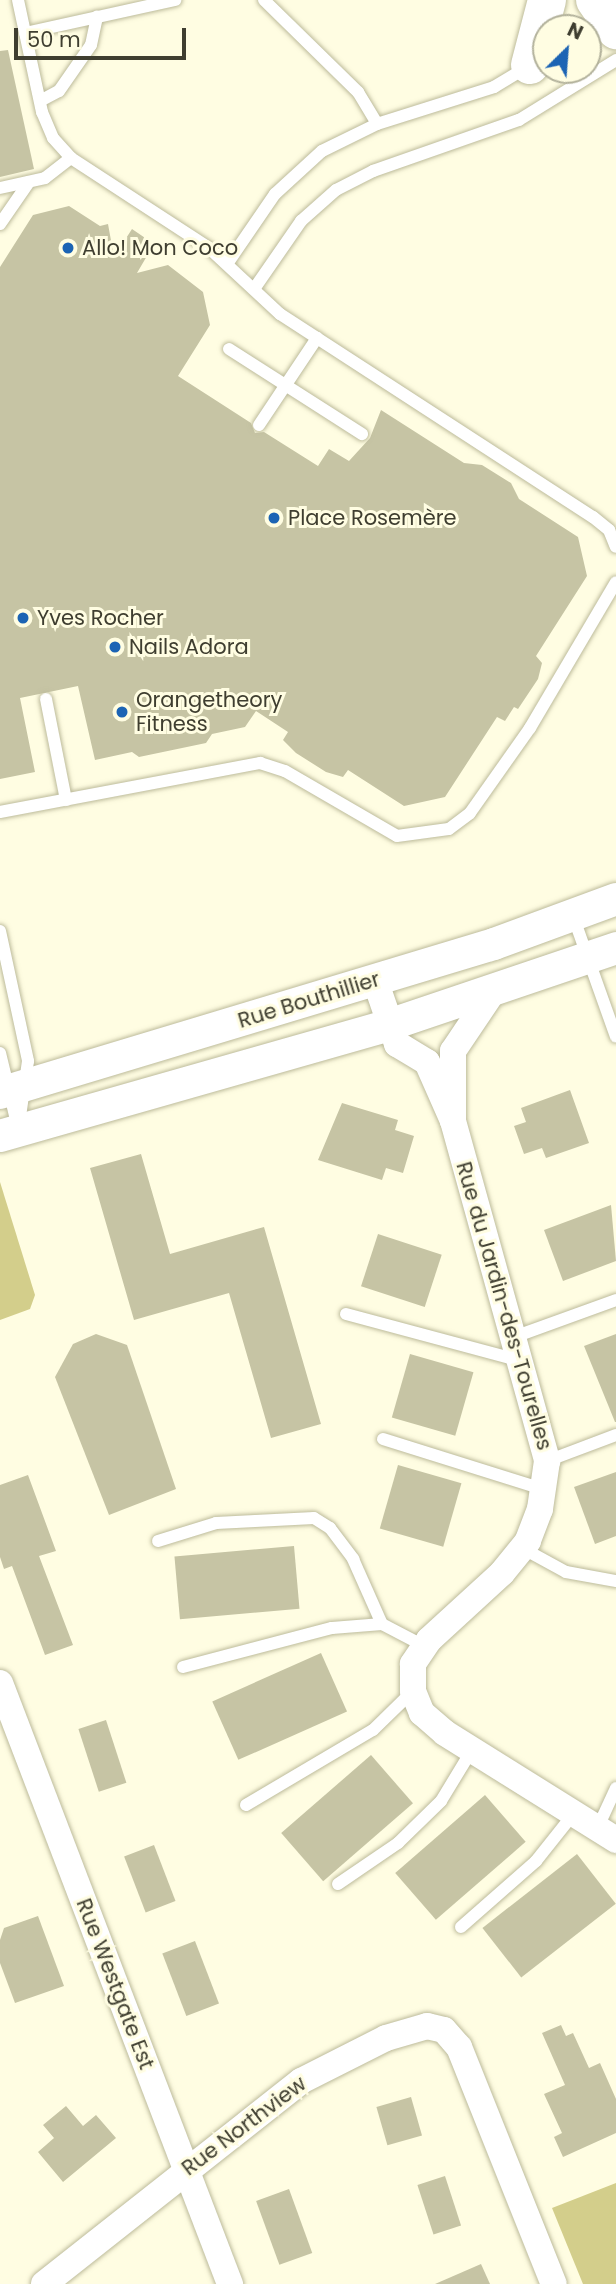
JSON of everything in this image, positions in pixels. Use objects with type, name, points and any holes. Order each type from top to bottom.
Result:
[{"type":"street","name":"Rue Bouthillier","points":[[11,1090],[375,980],[573,916],[616,899]]},
{"type":"street","points":[[9,1134],[389,1025],[492,993],[602,954]]},
{"type":"street","name":"Rue du Jardin-des-Tourelles","points":[[375,980],[389,1025],[402,1049],[422,1059],[453,1121],[547,1461],[543,1489],[522,1548],[424,1646],[413,1664],[413,1691]]},
{"type":"street","points":[[422,1059],[437,1050],[453,1051],[492,993]]},
{"type":"street","name":"Rue du Jardin-des-Tourelles","points":[[453,1051],[453,1121]]},
{"type":"street","name":"Rue Westgate Est","points":[[0,1683],[230,2284]]},
{"type":"street","points":[[413,1691],[422,1713],[472,1749],[607,1834]]},
{"type":"street","name":"Rue Northview","points":[[44,2284],[185,2169],[300,2081],[386,2038],[419,2026],[436,2027],[455,2039],[466,2060],[554,2284]]},
{"type":"lane","points":[[18,0],[40,101],[53,138],[71,158],[227,264],[254,289],[317,338],[593,517],[609,530],[616,547]]},
{"type":"lane","points":[[25,33],[175,0]]},
{"type":"lane","points":[[264,0],[358,92],[377,124]]},
{"type":"lane","points":[[40,101],[59,91],[91,45],[97,17]]},
{"type":"lane","points":[[254,289],[301,221],[336,190],[373,171],[519,120],[607,30]]},
{"type":"lane","points":[[227,264],[291,177],[323,150],[377,124],[481,92],[532,65]]},
{"type":"lane","points":[[0,188],[50,176],[71,158]]},
{"type":"lane","points":[[0,224],[29,182]]},
{"type":"lane","points":[[258,425],[317,338]]},
{"type":"lane","points":[[229,349],[362,434]]},
{"type":"lane","points":[[0,812],[260,764],[285,771],[397,836],[449,829],[470,813],[530,728],[616,583]]},
{"type":"lane","points":[[46,699],[66,800]]},
{"type":"lane","points":[[573,916],[602,954],[616,1037]]},
{"type":"lane","points":[[0,931],[28,1061],[11,1090]]},
{"type":"lane","points":[[0,1053],[11,1090],[9,1134]]},
{"type":"lane","points":[[346,1314],[518,1349],[616,1300]]},
{"type":"lane","points":[[547,1461],[616,1435]]},
{"type":"lane","points":[[383,1439],[543,1489]]},
{"type":"lane","points":[[158,1541],[216,1523],[314,1518],[330,1528],[353,1559],[379,1607],[382,1624]]},
{"type":"lane","points":[[522,1548],[566,1572],[616,1581]]},
{"type":"lane","points":[[183,1667],[332,1628],[382,1624],[424,1646]]},
{"type":"lane","points":[[246,1805],[373,1730],[413,1691]]},
{"type":"lane","points":[[338,1884],[398,1843],[441,1801],[472,1749]]},
{"type":"lane","points":[[607,1834],[616,1788]]},
{"type":"lane","points":[[461,1927],[536,1861],[575,1812]]},
{"type":"shaded area","points":[[0,1182],[35,1295],[30,1309],[0,1320]]},
{"type":"shaded area","points":[[616,2183],[616,2284],[583,2284],[552,2208]]},
{"type":"building","points":[[8,50],[34,169],[0,177],[0,51]]},
{"type":"building","name":"Place Rosemère","points":[[69,206],[100,226],[108,224],[114,257],[132,229],[154,244],[137,273],[168,265],[203,292],[210,325],[178,376],[251,423],[255,433],[264,432],[318,466],[329,449],[349,461],[370,438],[381,410],[464,463],[482,465],[511,483],[519,499],[578,537],[587,576],[536,656],[542,663],[538,679],[518,709],[514,707],[505,721],[497,717],[445,797],[404,806],[348,770],[343,777],[326,772],[296,753],[283,740],[288,732],[256,711],[245,727],[212,734],[206,743],[139,757],[132,752],[95,760],[78,686],[20,698],[35,772],[0,779],[0,267],[33,215]]},
{"type":"building","points":[[570,1090],[589,1143],[546,1158],[542,1148],[524,1154],[514,1126],[526,1122],[521,1108]]},
{"type":"building","points":[[342,1103],[398,1120],[395,1130],[414,1136],[403,1173],[386,1168],[382,1180],[318,1160]]},
{"type":"building","points":[[141,1154],[170,1254],[264,1227],[321,1424],[271,1438],[229,1293],[134,1320],[90,1168]]},
{"type":"building","points":[[611,1205],[616,1261],[563,1281],[544,1230]]},
{"type":"building","points":[[378,1234],[442,1255],[425,1307],[361,1286]]},
{"type":"building","points":[[96,1334],[127,1345],[176,1489],[109,1515],[55,1377],[73,1344]]},
{"type":"building","points":[[616,1334],[616,1422],[615,1422],[584,1346]]},
{"type":"building","points":[[410,1354],[473,1372],[455,1436],[392,1417]]},
{"type":"building","points":[[398,1465],[461,1483],[443,1547],[380,1528]]},
{"type":"building","points":[[616,1472],[616,1536],[595,1544],[574,1487]]},
{"type":"building","points":[[28,1475],[56,1551],[39,1556],[73,1645],[45,1655],[12,1566],[4,1569],[0,1557],[0,1485]]},
{"type":"building","points":[[294,1546],[299,1609],[180,1619],[174,1556]]},
{"type":"building","points":[[321,1653],[347,1711],[238,1760],[212,1701]]},
{"type":"building","points":[[106,1720],[126,1783],[99,1792],[78,1729]]},
{"type":"building","points":[[371,1755],[413,1803],[323,1881],[281,1833]]},
{"type":"building","points":[[485,1795],[526,1842],[436,1920],[395,1873]]},
{"type":"building","points":[[154,1845],[176,1901],[146,1912],[124,1856]]},
{"type":"building","points":[[577,1854],[616,1904],[521,1978],[482,1928]]},
{"type":"building","points":[[38,1916],[64,1986],[15,2003],[0,1963],[0,1940],[4,1928]]},
{"type":"building","points":[[195,1941],[219,2004],[186,2016],[162,1954]]},
{"type":"building","points":[[561,2025],[566,2036],[573,2033],[589,2068],[600,2063],[616,2099],[616,2133],[563,2157],[554,2137],[562,2133],[544,2094],[565,2085],[542,2033]]},
{"type":"building","points":[[411,2097],[422,2135],[387,2145],[376,2107]]},
{"type":"building","points":[[66,2106],[83,2126],[96,2115],[116,2138],[63,2182],[38,2152],[54,2138],[43,2125]]},
{"type":"building","points":[[445,2176],[461,2225],[433,2234],[417,2185]]},
{"type":"building","points":[[289,2189],[312,2253],[279,2265],[256,2201]]},
{"type":"building","points":[[481,2264],[490,2284],[435,2284]]},
{"type":"place","name":"Allo! Mon Coco","points":[[68,248]]},
{"type":"place","name":"Place Rosemère","points":[[274,518]]},
{"type":"place","name":"Yves Rocher","points":[[23,618]]},
{"type":"place","name":"Nails Adora","points":[[115,647]]},
{"type":"place","name":"Orangetheory Fitness","points":[[122,712]]}]
